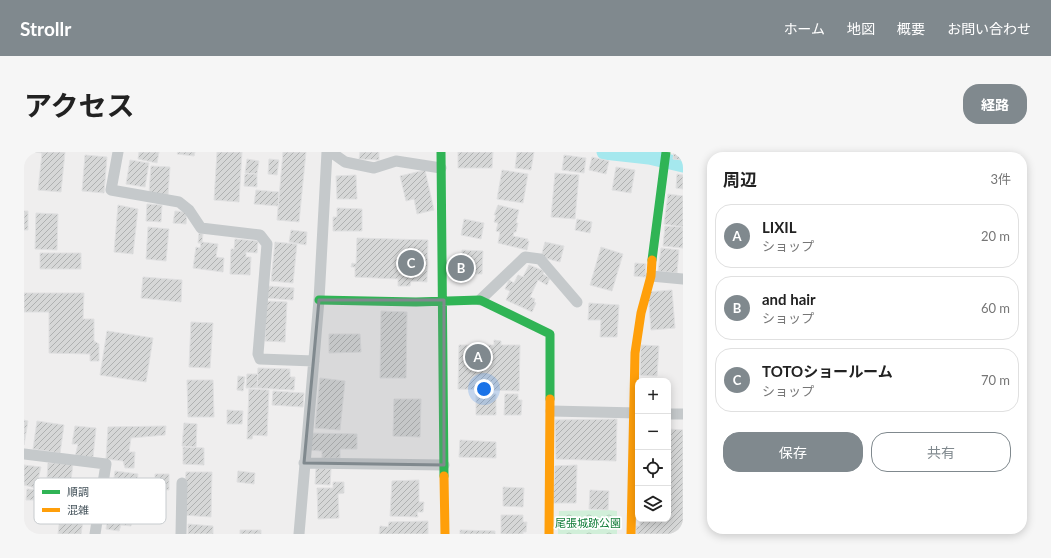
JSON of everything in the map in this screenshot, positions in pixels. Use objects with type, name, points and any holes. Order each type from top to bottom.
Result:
[{"type":"street","points":[[118,152],[111,190],[179,202],[189,210],[201,228],[260,235],[267,244],[258,354],[260,359],[314,361]]},
{"type":"street","points":[[298,534],[320,300],[327,152]]},
{"type":"street","points":[[331,152],[345,162],[374,168],[396,161],[441,168]]},
{"type":"street","points":[[441,152],[444,300],[445,534]]},
{"type":"street","points":[[635,378],[635,353],[641,313],[651,276],[665,158]]},
{"type":"street","points":[[480,300],[525,258],[540,259],[577,302]]},
{"type":"street","points":[[651,276],[683,279]]},
{"type":"street","points":[[320,300],[416,302],[480,300],[550,334],[551,411],[549,534]]},
{"type":"street","points":[[551,411],[635,413],[630,534]]},
{"type":"street","points":[[671,414],[683,414]]},
{"type":"street","points":[[24,454],[106,464],[104,478]]},
{"type":"street","points":[[304,463],[444,465]]},
{"type":"street","points":[[181,534],[182,483]]},
{"type":"street","points":[[95,534],[97,524]]},
{"type":"highlighted area","points":[[319,300],[444,300],[444,465],[304,463]]},
{"type":"green space","name":"尾張城跡公園","points":[[559,511],[617,511],[617,534],[558,534]]},
{"type":"building","points":[[34,152],[65,152],[61,192],[38,190],[42,153]]},
{"type":"building","points":[[139,152],[159,152],[157,163],[138,159]]},
{"type":"building","points":[[178,152],[195,152],[194,156],[177,154]]},
{"type":"building","points":[[217,152],[242,152],[239,202],[214,200]]},
{"type":"building","points":[[283,152],[306,152],[299,222],[277,220]]},
{"type":"building","points":[[360,152],[379,152],[379,160],[359,159]]},
{"type":"building","points":[[458,152],[493,152],[492,168],[458,168]]},
{"type":"building","points":[[517,152],[534,152],[531,170],[515,168]]},
{"type":"building","points":[[674,152],[683,152],[683,160],[673,159]]},
{"type":"building","points":[[85,155],[107,157],[104,193],[82,191]]},
{"type":"building","points":[[564,155],[586,158],[584,173],[562,170]]},
{"type":"building","points":[[592,157],[609,161],[606,174],[589,170]]},
{"type":"building","points":[[247,159],[259,161],[257,174],[245,173]]},
{"type":"building","points":[[269,159],[279,160],[277,175],[268,174]]},
{"type":"building","points":[[130,160],[149,163],[145,187],[126,184]]},
{"type":"building","points":[[151,166],[170,167],[168,195],[149,193]]},
{"type":"building","points":[[616,167],[635,170],[631,193],[612,190]]},
{"type":"building","points":[[425,170],[434,210],[417,214],[414,199],[406,201],[400,176]]},
{"type":"building","points":[[502,170],[528,174],[523,203],[497,199]]},
{"type":"building","points":[[555,173],[579,175],[575,219],[551,217]]},
{"type":"building","points":[[245,174],[257,174],[257,187],[244,186]]},
{"type":"building","points":[[677,174],[683,175],[683,189],[676,188]]},
{"type":"building","points":[[356,175],[357,199],[337,199],[336,176]]},
{"type":"building","points":[[256,190],[279,192],[278,206],[254,204]]},
{"type":"building","points":[[668,194],[683,196],[683,227],[664,224]]},
{"type":"building","points":[[147,204],[162,205],[161,222],[146,221]]},
{"type":"building","points":[[118,205],[138,209],[133,254],[114,252]]},
{"type":"building","points":[[498,205],[519,210],[516,223],[518,223],[516,232],[514,232],[513,236],[528,239],[527,250],[498,243],[500,232],[496,231],[498,223],[494,222],[496,215],[494,215]]},
{"type":"building","points":[[337,208],[362,209],[362,231],[333,231],[333,217],[337,217]]},
{"type":"building","points":[[24,211],[28,211],[28,230],[24,230]]},
{"type":"building","points":[[175,211],[187,212],[186,224],[173,223]]},
{"type":"building","points":[[36,213],[58,214],[57,250],[35,249]]},
{"type":"building","points":[[464,219],[484,223],[481,239],[461,235]]},
{"type":"building","points":[[577,219],[592,222],[590,233],[575,230]]},
{"type":"building","points":[[665,226],[683,227],[683,248],[663,246]]},
{"type":"building","points":[[148,227],[169,229],[166,261],[146,259]]},
{"type":"building","points":[[291,230],[307,232],[306,245],[289,242]]},
{"type":"building","points":[[199,233],[203,234],[202,242],[218,244],[216,257],[224,258],[223,272],[193,268],[196,247],[200,248],[201,243],[198,243]]},
{"type":"building","points":[[357,238],[428,240],[427,282],[411,281],[410,286],[398,286],[398,279],[355,277],[355,267],[351,267],[352,263],[356,264]]},
{"type":"building","points":[[235,239],[258,241],[257,253],[246,252],[246,257],[251,257],[250,275],[230,274],[231,249],[234,249]]},
{"type":"building","points":[[275,242],[297,244],[293,283],[271,281]]},
{"type":"building","points":[[545,242],[564,246],[560,262],[541,257]]},
{"type":"building","points":[[601,247],[623,254],[612,291],[590,285]]},
{"type":"building","points":[[661,248],[679,250],[677,273],[658,271]]},
{"type":"building","points":[[462,250],[483,251],[482,274],[473,274],[473,276],[461,277]]},
{"type":"building","points":[[40,253],[81,253],[81,269],[40,269]]},
{"type":"building","points":[[635,263],[646,264],[645,277],[634,276]]},
{"type":"building","points":[[529,265],[544,271],[543,274],[550,278],[547,285],[538,280],[530,297],[535,299],[534,302],[536,303],[532,312],[506,300],[510,291],[505,289],[509,280],[514,283],[518,275],[523,277]]},
{"type":"building","points":[[143,277],[182,280],[181,302],[141,298]]},
{"type":"building","points":[[268,286],[294,288],[293,300],[267,298]]},
{"type":"building","points":[[672,290],[675,328],[651,330],[648,292]]},
{"type":"building","points":[[24,293],[84,293],[83,319],[94,319],[94,341],[99,344],[99,361],[90,361],[90,354],[49,353],[49,312],[24,312]]},
{"type":"building","points":[[266,301],[287,302],[285,342],[265,341]]},
{"type":"building","points":[[589,303],[619,305],[617,337],[600,337],[601,320],[588,320]]},
{"type":"building","points":[[381,311],[407,312],[406,378],[380,378]]},
{"type":"building","points":[[191,322],[213,323],[210,368],[189,367]]},
{"type":"building","points":[[107,331],[153,338],[146,382],[100,375]]},
{"type":"building","points":[[329,334],[360,334],[361,352],[329,353]]},
{"type":"building","points":[[494,340],[501,341],[501,345],[520,345],[519,391],[458,389],[459,345],[494,345]]},
{"type":"building","points":[[641,345],[659,346],[657,376],[640,375]]},
{"type":"building","points":[[258,368],[290,369],[290,377],[295,377],[294,390],[257,388]]},
{"type":"building","points":[[247,374],[258,374],[257,388],[246,388]]},
{"type":"building","points":[[238,376],[245,377],[243,391],[237,390]]},
{"type":"building","points":[[320,378],[345,381],[340,430],[315,428]]},
{"type":"building","points":[[187,380],[213,380],[214,417],[188,417]]},
{"type":"building","points":[[249,389],[269,390],[267,436],[253,435],[252,439],[247,439]]},
{"type":"building","points":[[273,391],[304,393],[303,407],[272,405]]},
{"type":"building","points":[[476,393],[496,394],[496,415],[476,415]]},
{"type":"building","points":[[505,394],[518,394],[518,400],[522,400],[521,415],[504,415]]},
{"type":"building","points":[[394,399],[421,399],[420,437],[393,436]]},
{"type":"building","points":[[227,410],[243,411],[242,424],[227,424]]},
{"type":"building","points":[[617,419],[616,461],[556,459],[555,420]]},
{"type":"building","points":[[24,420],[28,421],[24,445]]},
{"type":"building","points":[[37,421],[64,425],[60,453],[33,449]]},
{"type":"building","points":[[184,423],[197,424],[196,447],[182,446]]},
{"type":"building","points":[[75,426],[96,428],[93,457],[75,457],[78,444],[72,444]]},
{"type":"building","points":[[166,426],[165,435],[131,438],[129,452],[135,452],[134,468],[125,468],[123,461],[106,459],[108,427]]},
{"type":"building","points":[[671,429],[683,430],[683,534],[636,534],[636,526],[640,526],[640,522],[671,522]]},
{"type":"building","points":[[309,433],[357,434],[357,449],[340,449],[340,458],[322,458],[322,451],[309,450]]},
{"type":"building","points":[[460,440],[496,442],[496,458],[459,457]]},
{"type":"building","points":[[183,447],[204,448],[204,465],[183,464]]},
{"type":"building","points":[[48,463],[73,463],[71,478],[47,478]]},
{"type":"building","points":[[24,465],[41,467],[38,478],[34,478],[34,488],[24,485]]},
{"type":"building","points":[[577,465],[576,503],[553,503],[555,466]]},
{"type":"building","points":[[316,468],[331,469],[330,485],[315,484]]},
{"type":"building","points":[[115,471],[138,474],[137,478],[114,478]]},
{"type":"building","points":[[238,471],[255,473],[254,484],[237,482]]},
{"type":"building","points":[[186,472],[212,472],[211,517],[183,515]]},
{"type":"building","points":[[155,474],[169,474],[169,490],[166,490],[166,478],[155,478]]},
{"type":"building","points":[[419,480],[419,502],[424,502],[423,512],[417,512],[418,517],[390,516],[392,481]]},
{"type":"building","points":[[333,482],[344,482],[344,493],[338,494],[339,518],[318,519],[317,488],[333,488]]},
{"type":"building","points":[[503,487],[524,488],[523,507],[503,506]]},
{"type":"building","points":[[27,489],[34,490],[34,500],[26,500]]},
{"type":"building","points":[[590,490],[609,491],[608,510],[589,509]]},
{"type":"building","points":[[501,515],[523,515],[523,522],[527,522],[526,532],[523,532],[523,534],[501,534]]},
{"type":"building","points":[[428,521],[428,534],[379,534],[380,526],[388,527],[389,522]]},
{"type":"building","points":[[59,524],[83,524],[81,534],[58,534]]},
{"type":"building","points":[[107,524],[131,524],[131,526],[121,525],[119,531],[106,529]]},
{"type":"building","points":[[188,524],[213,526],[213,534],[188,534]]},
{"type":"building","points":[[240,530],[261,530],[261,534],[240,534]]},
{"type":"building","points":[[460,530],[495,531],[495,534],[460,534]]},
{"type":"waterway","points":[[604,152],[649,157],[683,165]]},
{"type":"traffic: fast","points":[[441,152],[444,476]]},
{"type":"traffic: fast","points":[[652,260],[666,152]]},
{"type":"traffic: fast","points":[[319,300],[416,302],[480,300],[550,334],[550,399]]},
{"type":"traffic: slow","points":[[631,534],[635,353],[641,313],[651,276],[652,260]]},
{"type":"traffic: slow","points":[[549,534],[550,399]]},
{"type":"traffic: slow","points":[[444,476],[445,534]]},
{"type":"place","name":"TOTOショールーム","points":[[411,263]]},
{"type":"place","name":"and hair","points":[[461,268]]},
{"type":"place","name":"LIXIL","points":[[478,357]]}]
